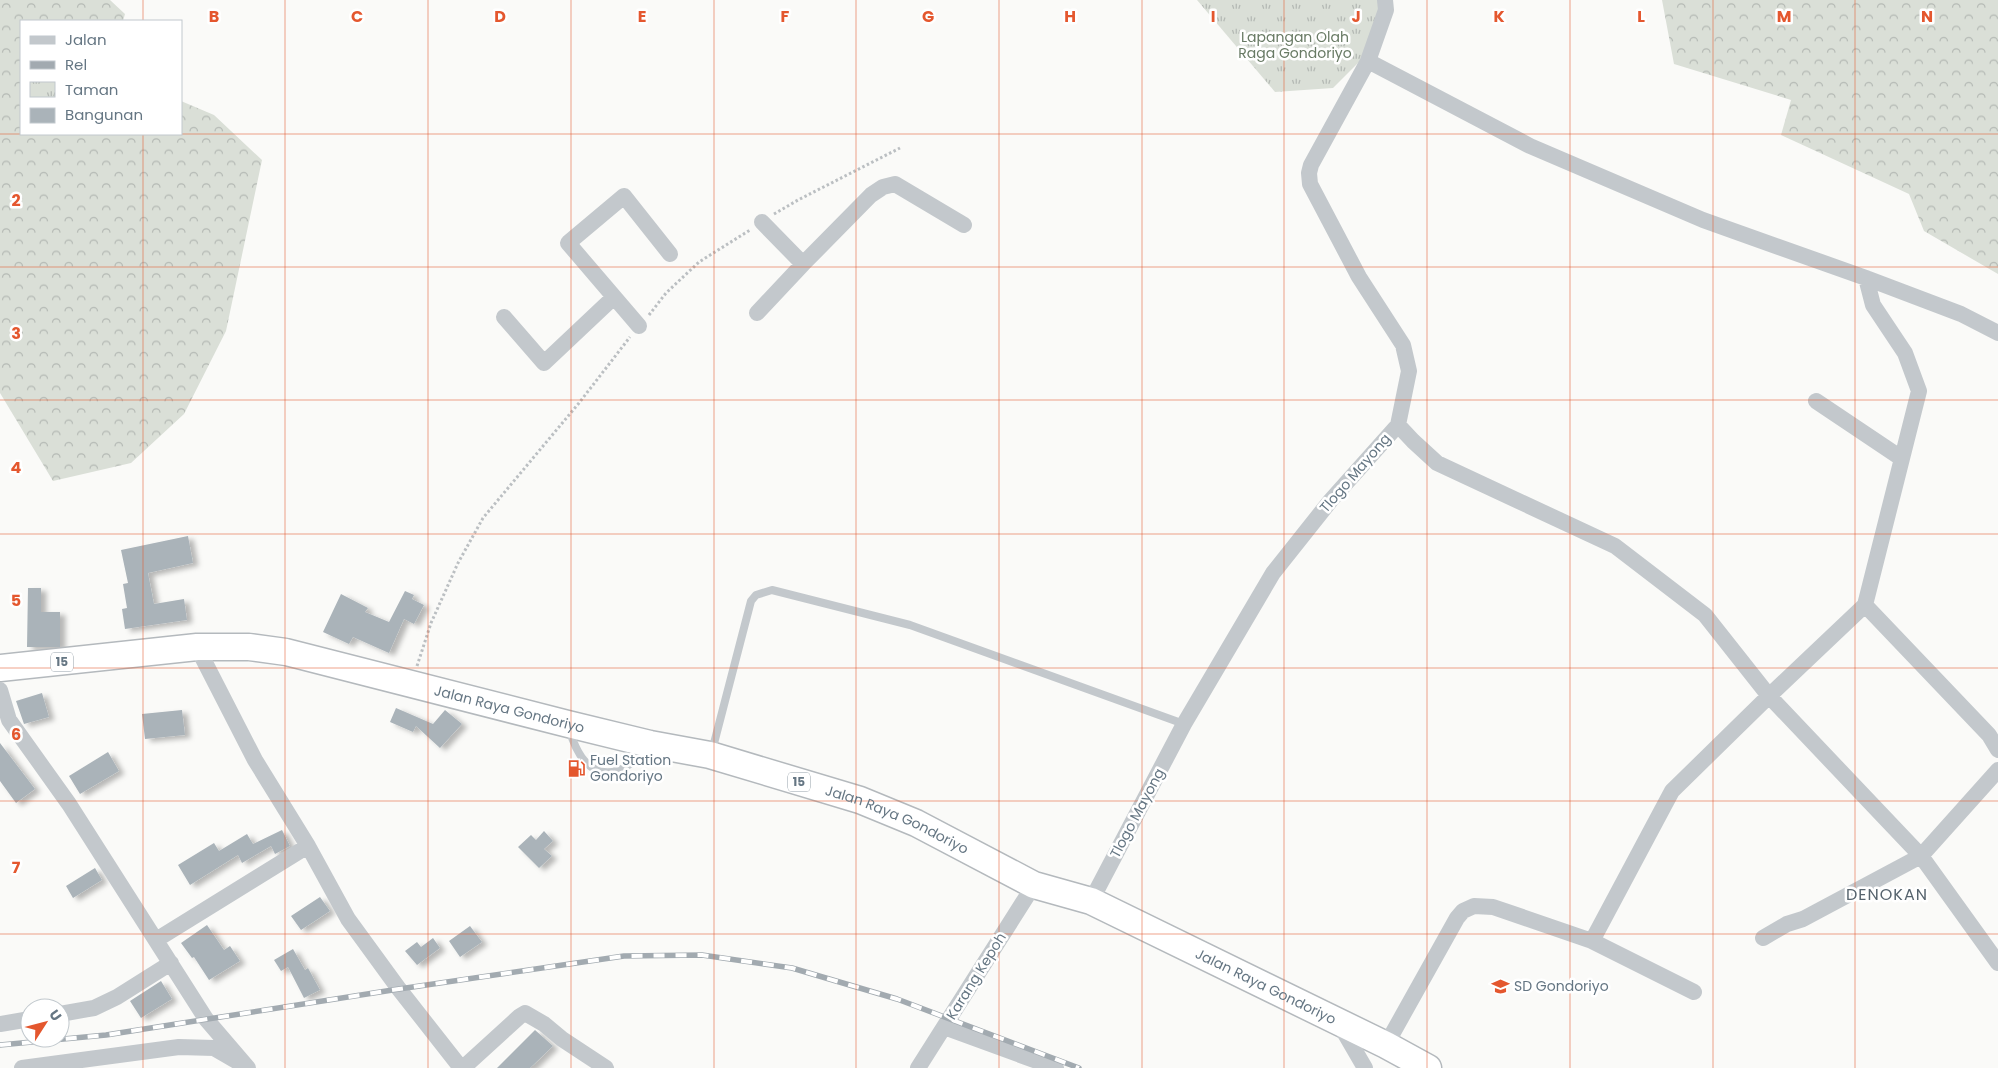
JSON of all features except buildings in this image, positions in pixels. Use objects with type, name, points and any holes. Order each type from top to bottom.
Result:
[{"type":"highway","name":"Jalan Raya Gondoriyo","points":[[0,668],[197,647],[249,647],[286,652],[568,724],[710,756],[860,800],[916,822],[1034,885],[1091,901],[1386,1045],[1427,1068]]},
{"type":"street","name":"Tlogo Mayong","points":[[1091,901],[1184,724],[1273,572],[1332,500],[1398,425],[1409,371],[1403,345],[1359,277],[1310,184],[1308,173],[1322,142],[1368,61],[1386,10],[1385,0]]},
{"type":"street","points":[[1368,61],[1539,150],[1703,220],[1961,314],[1998,333]]},
{"type":"street","points":[[756,313],[871,195],[883,187],[895,184],[964,225]]},
{"type":"street","points":[[639,326],[568,243],[624,196],[670,254]]},
{"type":"street","points":[[762,222],[803,264]]},
{"type":"street","points":[[1592,941],[1672,791],[1865,605],[1919,391],[1905,353],[1873,305],[1866,278]]},
{"type":"street","points":[[504,318],[544,363],[614,296]]},
{"type":"street","points":[[1816,402],[1902,458]]},
{"type":"street","points":[[1398,425],[1437,463],[1615,546],[1705,615],[1769,696],[1921,856],[1998,963]]},
{"type":"street","points":[[1865,605],[1988,735],[1998,750]]},
{"type":"street","points":[[197,647],[254,760],[308,846],[348,919],[399,989],[462,1068],[520,1016],[525,1014],[544,1024],[562,1039],[606,1068]]},
{"type":"street","points":[[0,690],[9,720],[69,804],[206,1019],[247,1068]]},
{"type":"street","points":[[1763,938],[1787,924],[1803,919],[1921,856],[1998,770]]},
{"type":"street","points":[[156,940],[308,846]]},
{"type":"street","name":"Karang Kepoh","points":[[918,1068],[1034,885]]},
{"type":"street","points":[[1386,1045],[1456,918],[1474,906],[1493,907],[1592,941],[1694,992]]},
{"type":"street","points":[[70,1012],[94,1008],[117,997],[171,964]]},
{"type":"street","points":[[0,1024],[20,1021]]},
{"type":"street","points":[[1339,1023],[1366,1068]]},
{"type":"street","points":[[944,1027],[1056,1068]]},
{"type":"street","points":[[22,1068],[84,1063],[179,1047],[214,1048],[234,1058],[247,1068]]},
{"type":"lane","points":[[710,756],[751,601],[756,594],[772,590],[910,625],[1184,724]]},
{"type":"lane","points":[[568,724],[573,745],[578,754],[588,766],[597,772],[604,773],[631,765],[650,744]]},
{"type":"path","points":[[411,684],[431,623],[458,563],[483,518],[579,403],[666,293],[699,262],[762,222],[798,200],[900,148]]},
{"type":"green space","points":[[0,0],[110,0],[125,14],[123,20],[20,20],[20,135],[182,135],[182,101],[214,115],[262,160],[226,331],[184,414],[131,463],[53,481],[0,393]]},
{"type":"green space","name":"Lapangan Olah Raga Gondoriyo","points":[[1197,0],[1381,0],[1386,5],[1359,62],[1333,88],[1275,92]]},
{"type":"green space","points":[[1662,0],[1998,0],[1998,274],[1924,231],[1909,194],[1781,135],[1791,100],[1674,64]]},
{"type":"railway","points":[[0,1045],[106,1035],[624,956],[702,955],[792,968],[897,999],[1079,1068]]},
{"type":"place","name":"Fuel Station Gondoriyo","points":[[576,768]]},
{"type":"place","name":"SD Gondoriyo","points":[[1500,986]]},
{"type":"district","name":"DENOKAN","points":[[1887,894]]}]
